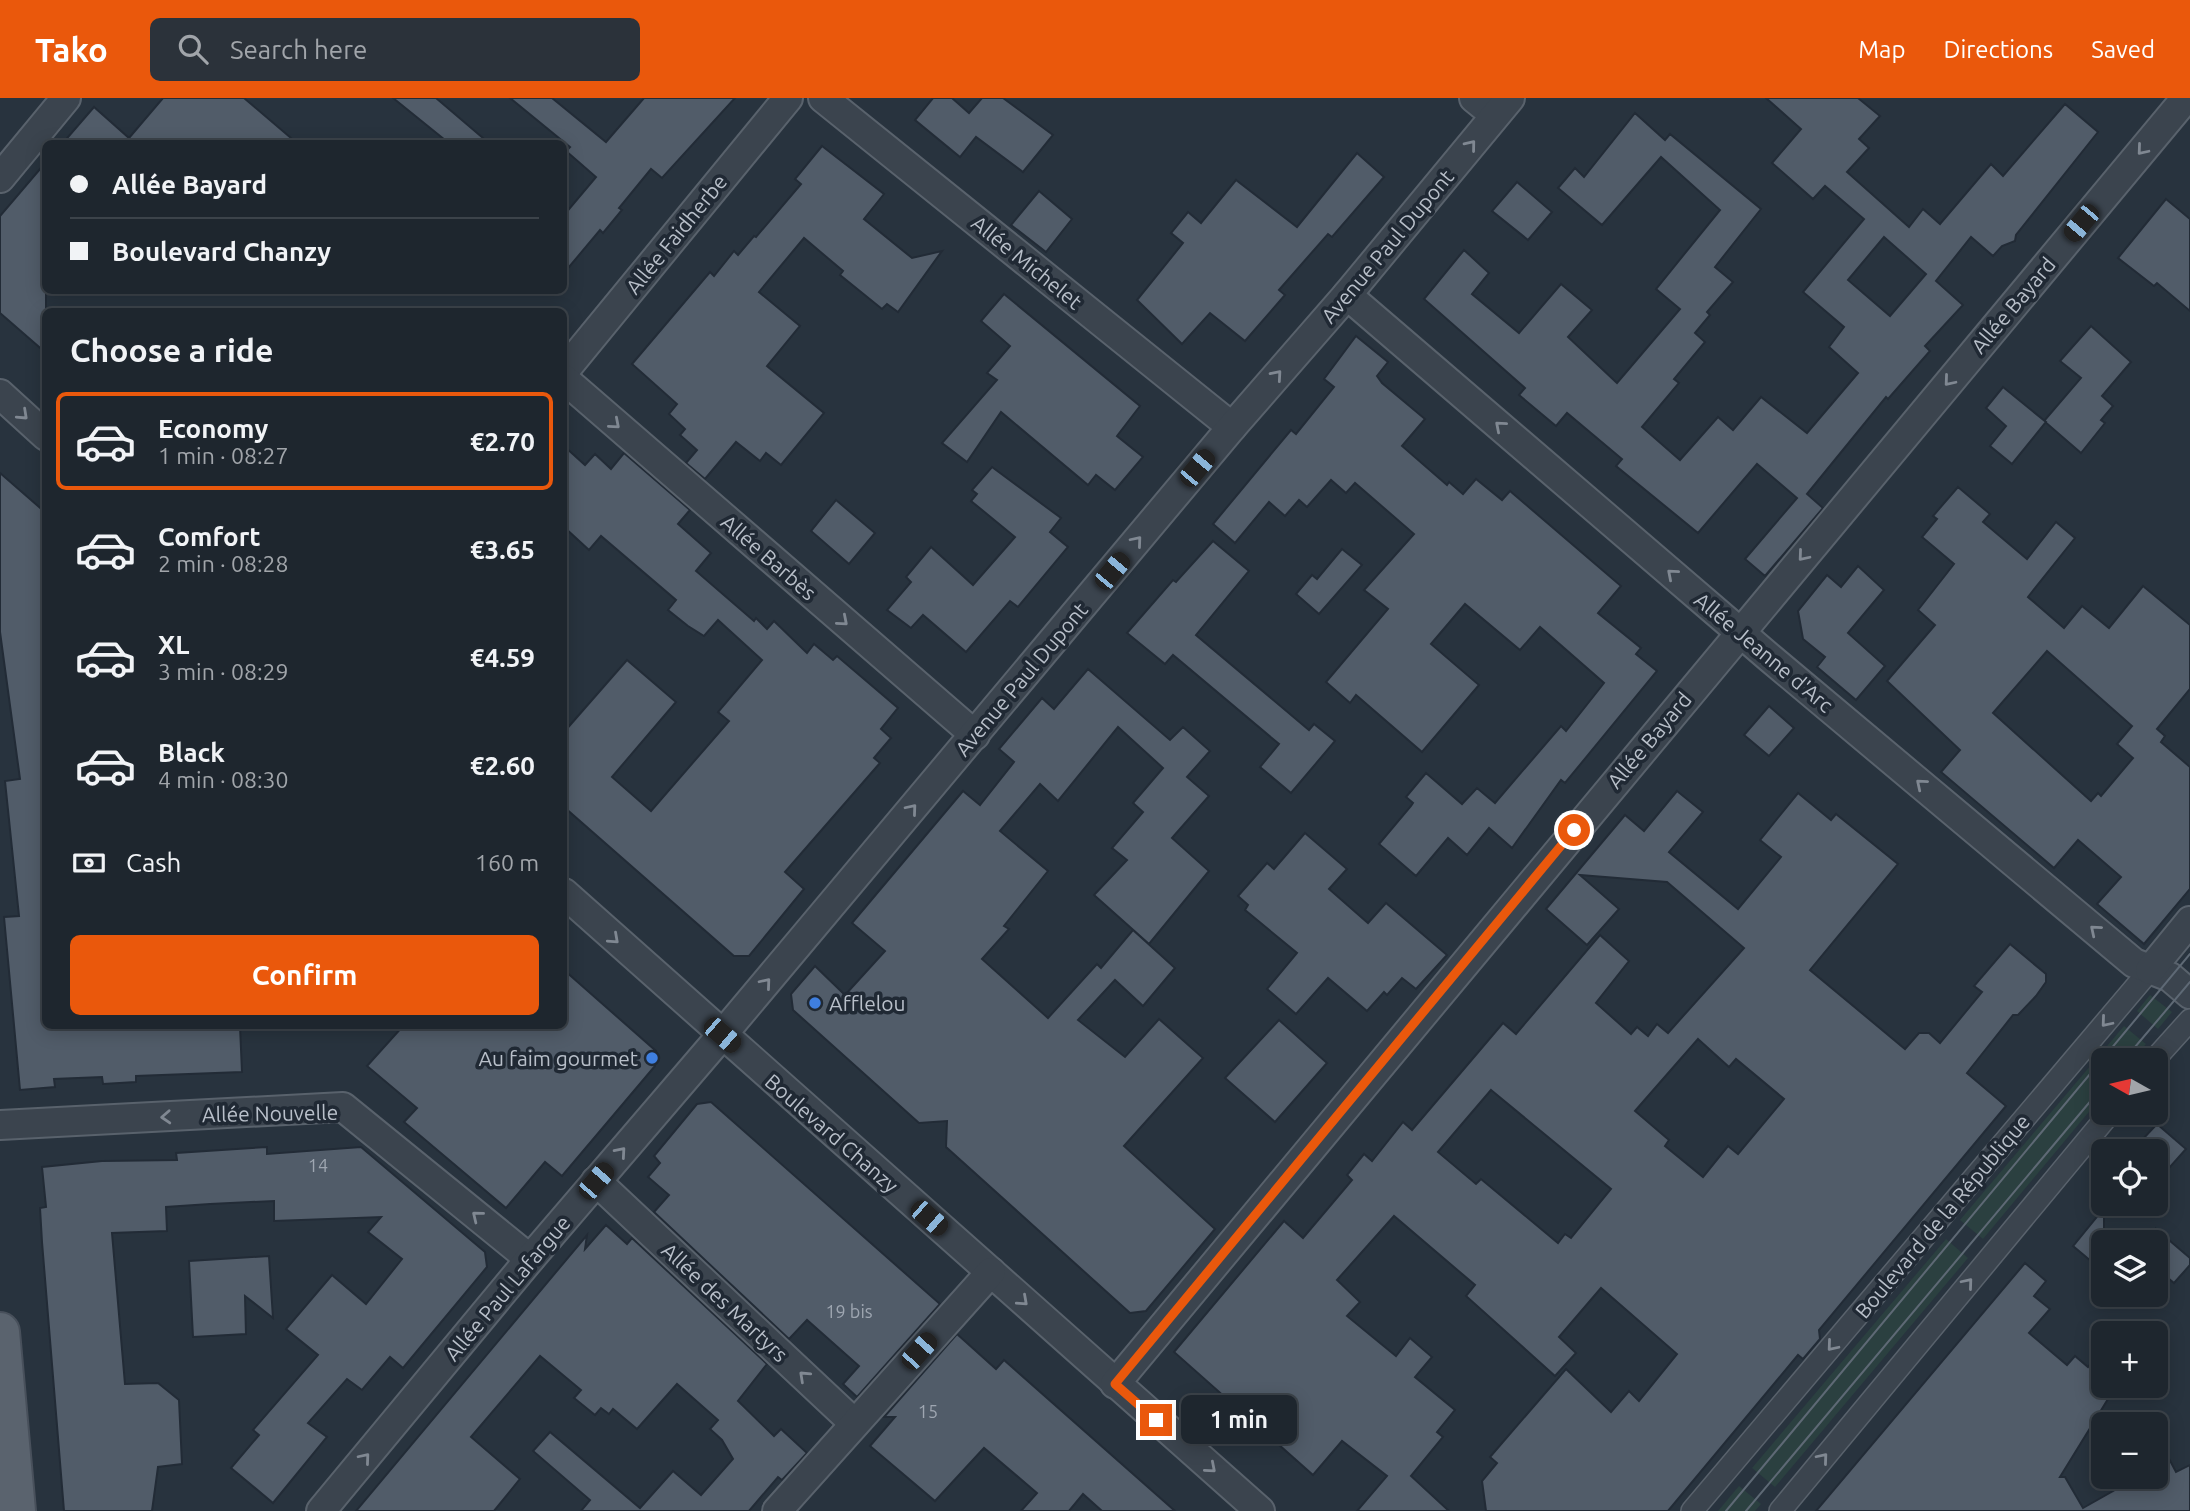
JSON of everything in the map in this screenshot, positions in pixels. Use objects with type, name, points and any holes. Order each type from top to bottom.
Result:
[{"type":"main road","points":[[0,1332],[16,1511]]},
{"type":"street","points":[[0,178],[66,98]]},
{"type":"street","name":"Allée Faidherbe","points":[[567,367],[788,98]]},
{"type":"street","name":"Allée Michelet","points":[[823,98],[1232,427]]},
{"type":"street","name":"Allée Bayard","points":[[1115,1384],[2186,98]]},
{"type":"street","name":"Avenue Paul Dupont","points":[[722,1035],[1232,427],[1347,295],[1493,104]]},
{"type":"street","name":"Allée Jeanne d'Arc","points":[[1347,295],[1740,632],[2134,963],[2170,977],[2190,994]]},
{"type":"street","name":"Allée Barbès","points":[[567,382],[975,735]]},
{"type":"street","points":[[0,394],[42,432]]},
{"type":"street","name":"Boulevard Chanzy","points":[[567,896],[1260,1511]]},
{"type":"street","name":"Boulevard de la République","points":[[1692,1511],[2190,921]]},
{"type":"street","points":[[2165,1048],[2190,1020]]},
{"type":"street","name":"Allée Paul Lafargue","points":[[321,1511],[530,1259],[722,1035]]},
{"type":"street","name":"Allée Nouvelle","points":[[0,1125],[343,1107],[530,1259]]},
{"type":"street","points":[[1780,1511],[2100,1125]]},
{"type":"street","name":"Allée des Martyrs","points":[[596,1181],[854,1423]]},
{"type":"street","points":[[778,1511],[991,1272]]},
{"type":"green space","points":[[2150,995],[2172,1012],[2158,1029],[2137,1011]]},
{"type":"green space","points":[[2124,1026],[2146,1044],[2142,1048],[2105,1048]]},
{"type":"green space","points":[[2091,1065],[2091,1109],[1983,1239],[1960,1220]]},
{"type":"green space","points":[[1946,1239],[1968,1258],[1775,1487],[1752,1468]]},
{"type":"green space","points":[[1739,1486],[1761,1504],[1755,1511],[1718,1511]]},
{"type":"building","points":[[163,98],[244,98],[293,140],[65,140],[94,107],[129,138]]},
{"type":"building","points":[[393,98],[436,98],[485,140],[445,140]]},
{"type":"building","points":[[510,98],[552,98],[606,142],[644,98],[735,98],[662,178],[651,169],[619,208],[622,210],[603,233],[600,230],[567,269],[567,211],[596,177],[567,152],[570,147],[567,140],[561,140]]},
{"type":"building","points":[[933,98],[952,98],[969,113],[982,98],[1003,98],[1053,135],[1023,172],[976,137],[960,157],[915,120]]},
{"type":"building","points":[[1766,98],[1858,98],[1880,116],[1859,139],[1869,148],[1847,172],[1909,227],[1923,209],[1940,224],[1991,164],[2003,176],[2065,104],[2098,132],[2016,235],[2015,241],[2002,246],[1993,256],[1971,237],[1936,281],[1963,305],[1925,346],[1930,351],[1888,399],[1886,397],[1807,494],[1823,508],[1765,576],[1745,559],[1797,498],[1757,464],[1698,533],[1616,466],[1622,459],[1567,413],[1556,426],[1519,395],[1525,388],[1424,299],[1464,250],[1489,273],[1472,294],[1519,333],[1561,284],[1592,310],[1568,337],[1617,383],[1680,309],[1656,289],[1720,210],[1661,157],[1602,225],[1558,188],[1575,168],[1584,177],[1635,113],[1665,140],[1670,134],[1761,209],[1715,267],[1733,282],[1707,312],[1710,315],[1695,333],[1705,342],[1674,379],[1679,383],[1642,427],[1680,460],[1718,417],[1733,430],[1761,397],[1807,433],[1858,373],[1829,347],[1844,327],[1803,292],[1864,219],[1825,186],[1813,199],[1772,163],[1801,129]],"holes":[[[1884,237],[1926,274],[1890,316],[1848,280]]]},
{"type":"building","points":[[822,146],[884,194],[864,219],[912,258],[942,251],[898,312],[887,304],[882,309],[840,275],[843,271],[804,238],[759,292],[800,326],[767,366],[824,413],[781,465],[766,453],[760,461],[736,442],[705,479],[686,463],[697,450],[680,435],[685,429],[669,414],[677,404],[632,364],[710,272],[714,276],[734,251],[738,255],[754,236],[756,237],[801,184],[795,179]]},
{"type":"building","points":[[1357,153],[1384,177],[1332,237],[1328,234],[1279,290],[1285,295],[1245,341],[1210,313],[1182,344],[1137,300],[1183,243],[1171,233],[1188,212],[1201,223],[1236,180],[1297,227]]},
{"type":"building","points":[[42,167],[42,294],[46,294],[46,308],[42,308],[42,350],[0,313],[0,216]]},
{"type":"building","points":[[1517,182],[1552,212],[1528,240],[1492,211]]},
{"type":"building","points":[[1039,191],[1072,219],[1046,252],[1011,225]]},
{"type":"building","points":[[2166,199],[2190,219],[2190,311],[2157,283],[2154,286],[2118,258]]},
{"type":"building","points":[[1004,294],[1140,406],[1117,436],[1143,457],[1115,490],[1096,475],[1088,485],[1001,412],[967,462],[942,443],[997,380],[987,373],[1010,346],[981,321]]},
{"type":"building","points":[[2091,326],[2131,362],[2102,396],[2113,406],[2101,420],[2105,423],[2081,453],[2044,421],[2081,378],[2060,361]]},
{"type":"building","points":[[1356,336],[1388,362],[1377,376],[1382,383],[1425,419],[1402,446],[1447,485],[1449,482],[1463,494],[1476,479],[1502,500],[1510,491],[1621,586],[1598,613],[1641,648],[1636,654],[1657,671],[1565,783],[1561,780],[1512,848],[1489,828],[1467,855],[1448,838],[1416,876],[1379,844],[1413,803],[1406,797],[1426,773],[1462,804],[1477,788],[1495,803],[1561,726],[1566,731],[1604,683],[1540,627],[1520,650],[1465,604],[1431,644],[1479,685],[1422,752],[1356,695],[1350,703],[1326,682],[1388,609],[1364,590],[1414,534],[1355,483],[1346,493],[1331,480],[1307,507],[1299,500],[1285,516],[1269,502],[1235,543],[1213,524],[1291,430],[1296,434],[1334,387],[1324,379]]},
{"type":"building","points":[[2003,387],[2046,422],[2012,464],[1990,446],[2006,426],[1986,408]]},
{"type":"building","points":[[567,449],[585,465],[595,454],[611,469],[624,453],[690,510],[678,524],[711,553],[696,571],[754,621],[756,618],[767,629],[774,621],[807,653],[814,644],[833,660],[837,656],[898,708],[881,729],[891,738],[874,758],[880,763],[785,872],[804,889],[749,956],[734,956],[567,810],[567,729],[627,660],[676,702],[612,777],[651,811],[729,721],[718,712],[762,660],[718,620],[704,636],[688,626],[668,610],[676,600],[601,536],[589,550],[567,530]]},
{"type":"building","points":[[992,467],[1061,518],[1050,532],[1068,547],[1018,607],[1010,601],[966,652],[923,615],[911,628],[887,610],[911,582],[906,577],[931,547],[973,585],[1015,537],[971,501],[977,494],[972,490]]},
{"type":"building","points":[[0,473],[42,510],[42,1029],[240,1029],[242,1072],[136,1076],[136,1082],[103,1084],[102,1077],[54,1079],[55,1087],[20,1090],[4,917],[19,916],[5,781],[20,779],[0,632]]},
{"type":"building","points":[[1958,487],[1990,514],[1983,522],[2027,559],[2056,522],[2075,538],[2028,597],[2064,628],[2082,606],[2109,628],[2143,586],[2190,625],[2190,689],[2157,729],[2165,736],[2161,742],[2190,767],[2190,889],[2144,944],[2097,904],[2121,877],[2078,840],[2054,868],[1941,772],[1960,750],[1887,681],[1935,625],[1918,610],[1954,564],[1922,537],[1937,519],[1933,516]],"holes":[[[2047,651],[2132,726],[2117,744],[2133,758],[2101,796],[2098,793],[2091,801],[1993,713]]]},
{"type":"building","points":[[836,500],[875,533],[849,564],[811,531]]},
{"type":"building","points":[[1213,541],[1249,571],[1196,635],[1309,730],[1314,724],[1335,741],[1291,793],[1260,767],[1279,744],[1173,655],[1165,664],[1127,633],[1173,580],[1176,582]]},
{"type":"building","points":[[1342,549],[1362,565],[1319,614],[1296,594],[1312,575],[1317,579]]},
{"type":"building","points":[[1858,566],[1884,590],[1848,633],[1885,666],[1856,700],[1817,667],[1825,657],[1803,639],[1798,611],[1827,575],[1841,587]]},
{"type":"building","points":[[1088,669],[1170,740],[1183,727],[1210,751],[1187,777],[1209,796],[1172,838],[1209,871],[1149,944],[1094,895],[1127,860],[1112,848],[1143,812],[1133,803],[1163,768],[1118,727],[1058,801],[1040,784],[1000,831],[1048,871],[1004,926],[1009,929],[982,959],[1048,1018],[1097,964],[1101,968],[1133,930],[1175,968],[1143,1006],[1115,980],[1078,1020],[1125,1057],[1159,1019],[1203,1058],[1124,1146],[1215,1229],[1146,1311],[1130,1313],[946,1147],[947,1121],[919,1123],[793,1010],[791,994],[815,966],[845,995],[885,951],[852,923],[963,791],[980,805],[1014,762],[999,749],[1042,698],[1054,709]]},
{"type":"building","points":[[1769,706],[1794,728],[1769,756],[1744,735]]},
{"type":"building","points":[[1677,791],[1703,812],[1669,852],[1738,909],[1781,857],[1760,840],[1798,793],[1831,820],[1836,814],[1898,864],[1810,970],[1905,1049],[1919,1033],[1929,1033],[1940,1043],[1982,992],[1974,986],[2010,944],[2046,974],[2046,982],[2018,1015],[2013,1015],[1967,1073],[2006,1106],[1819,1330],[1820,1339],[1803,1359],[1798,1355],[1668,1511],[1486,1511],[1482,1481],[1497,1463],[1490,1457],[1566,1369],[1611,1412],[1629,1391],[1639,1401],[1677,1354],[1601,1288],[1559,1337],[1576,1353],[1555,1376],[1466,1296],[1475,1285],[1394,1216],[1337,1280],[1360,1302],[1347,1316],[1396,1356],[1410,1338],[1432,1357],[1415,1377],[1455,1410],[1437,1432],[1443,1437],[1411,1476],[1449,1511],[1357,1511],[1387,1476],[1342,1441],[1313,1475],[1174,1352],[1284,1221],[1303,1238],[1352,1180],[1347,1175],[1364,1154],[1372,1161],[1403,1122],[1412,1130],[1503,1023],[1516,1034],[1600,935],[1629,961],[1596,1003],[1631,1034],[1637,1027],[1648,1036],[1657,1024],[1668,1033],[1744,948],[1667,882],[1580,875],[1619,909],[1587,945],[1546,909],[1625,815],[1644,831]],"holes":[[[1698,1039],[1729,1067],[1736,1059],[1784,1099],[1738,1154],[1728,1146],[1703,1177],[1665,1146],[1669,1140],[1635,1111]],[[1491,1090],[1611,1189],[1571,1238],[1565,1234],[1558,1243],[1481,1179],[1476,1184],[1438,1152]]]},
{"type":"building","points":[[1305,833],[1347,869],[1329,889],[1368,923],[1386,903],[1447,955],[1416,989],[1402,978],[1387,995],[1384,992],[1367,1011],[1328,978],[1296,1014],[1267,989],[1297,953],[1245,910],[1248,905],[1238,896],[1267,863],[1274,869]]},
{"type":"building","points":[[567,973],[656,1051],[655,1066],[562,1176],[545,1162],[506,1208],[404,1122],[417,1108],[367,1066],[400,1029],[567,1029]]},
{"type":"building","points":[[1279,1020],[1327,1063],[1275,1122],[1225,1078]]},
{"type":"building","points":[[711,1102],[940,1304],[857,1397],[843,1384],[859,1366],[807,1320],[789,1339],[654,1212],[669,1195],[648,1177],[660,1163],[654,1156],[697,1104]]},
{"type":"building","points":[[2158,1125],[2186,1149],[2170,1167],[2168,1139],[2143,1139]]},
{"type":"building","points":[[267,1147],[267,1154],[361,1147],[485,1252],[487,1267],[403,1368],[390,1357],[362,1390],[347,1379],[308,1423],[327,1437],[273,1503],[231,1468],[259,1435],[253,1430],[318,1355],[286,1329],[332,1275],[366,1304],[402,1259],[368,1232],[381,1217],[274,1221],[274,1201],[210,1204],[166,1207],[167,1231],[112,1233],[125,1384],[158,1383],[179,1400],[182,1464],[158,1467],[152,1511],[64,1511],[42,1242],[40,1208],[46,1207],[42,1167],[102,1161],[177,1160],[176,1153]]},
{"type":"building","points":[[2097,1216],[2104,1216],[2104,1230],[2091,1230],[2091,1261],[2073,1246]]},
{"type":"building","points":[[606,1225],[627,1244],[632,1238],[767,1364],[738,1401],[774,1436],[781,1429],[807,1453],[782,1480],[778,1477],[749,1511],[581,1511],[590,1500],[533,1451],[550,1432],[640,1508],[673,1471],[701,1495],[733,1459],[722,1440],[710,1429],[718,1420],[677,1384],[637,1429],[613,1409],[609,1414],[601,1408],[595,1415],[574,1398],[581,1390],[540,1356],[471,1437],[520,1479],[494,1511],[356,1511],[587,1235],[585,1249]]},
{"type":"building","points":[[2168,1239],[2190,1258],[2190,1265],[2174,1283],[2168,1278]]},
{"type":"building","points":[[269,1256],[273,1318],[245,1296],[246,1334],[193,1337],[189,1261]]},
{"type":"building","points":[[2025,1263],[2046,1281],[2034,1296],[2050,1309],[2029,1333],[2067,1365],[2075,1356],[2088,1367],[2091,1363],[2091,1398],[2109,1398],[2100,1412],[2091,1412],[2091,1427],[2060,1477],[2065,1477],[2083,1508],[2117,1489],[2168,1489],[2168,1457],[2176,1472],[2190,1465],[2190,1511],[1816,1511]]},
{"type":"building","points":[[957,1334],[996,1369],[1004,1360],[1175,1511],[1102,1511],[1083,1494],[1069,1511],[1021,1511],[1037,1493],[984,1448],[935,1501],[870,1446],[895,1417],[884,1417]]},
{"type":"tram line","points":[[1726,1511],[2190,954]]},
{"type":"tram line","points":[[2134,1048],[2190,982]]},
{"type":"tram line","points":[[1746,1511],[2091,1100]]},
{"type":"place","name":"Afflelou","points":[[815,1003]]},
{"type":"place","name":"Au faim gourmet","points":[[652,1058]]},
{"type":"route","points":[[1156,1420],[1115,1384],[1574,830]]}]
